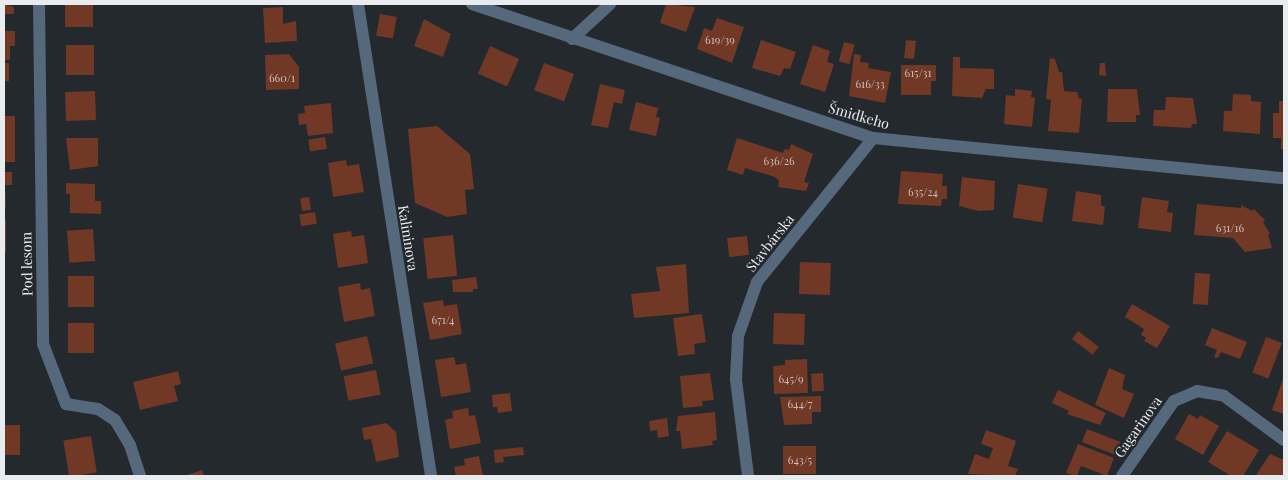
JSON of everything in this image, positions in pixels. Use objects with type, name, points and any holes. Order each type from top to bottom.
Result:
[{"type":"street","name":"Pod lesom","points":[[39,4],[43,344],[66,404],[98,409],[115,420],[130,445],[140,476]]},
{"type":"street","name":"Kalininova","points":[[358,4],[431,476]]},
{"type":"street","name":"Šmidkeho","points":[[472,4],[873,138],[1284,178]]},
{"type":"street","points":[[572,38],[610,4]]},
{"type":"street","name":"Stavbárska","points":[[748,476],[736,379],[738,336],[757,282],[873,138]]},
{"type":"street","name":"Gagarinova","points":[[1122,476],[1174,401],[1197,391],[1224,396],[1284,440]]},
{"type":"building","points":[[4,4],[14,7],[14,14],[4,14]]},
{"type":"building","points":[[65,4],[93,4],[93,27],[65,27]]},
{"type":"building","points":[[666,4],[695,7],[686,32],[660,23]]},
{"type":"building","points":[[283,7],[283,24],[296,21],[297,41],[265,43],[263,8]]},
{"type":"building","points":[[380,14],[397,17],[393,39],[376,36]]},
{"type":"building","points":[[717,18],[744,27],[732,63],[697,49],[704,28],[712,31]]},
{"type":"building","points":[[424,19],[451,34],[443,57],[414,46]]},
{"type":"building","points":[[4,31],[15,31],[15,46],[10,46],[10,60],[4,60]]},
{"type":"building","points":[[761,40],[796,52],[790,69],[784,68],[780,76],[752,68]]},
{"type":"building","points":[[906,40],[916,41],[914,59],[904,58]]},
{"type":"building","points":[[844,42],[855,45],[849,64],[839,61]]},
{"type":"building","points":[[66,45],[94,45],[94,75],[66,75]]},
{"type":"building","points":[[813,45],[830,51],[827,62],[834,64],[825,92],[800,84]]},
{"type":"building","points":[[490,46],[519,59],[507,86],[478,73]]},
{"type":"building","points":[[289,54],[299,67],[299,89],[266,90],[265,55]]},
{"type":"building","points":[[854,54],[861,55],[860,62],[869,63],[868,68],[891,72],[885,103],[849,96]]},
{"type":"building","points":[[953,57],[960,57],[960,68],[994,69],[994,89],[986,89],[982,98],[952,96]]},
{"type":"building","points":[[1050,58],[1055,59],[1059,72],[1062,72],[1064,91],[1077,92],[1079,98],[1082,99],[1079,133],[1048,131],[1051,100],[1046,99]]},
{"type":"building","points":[[4,63],[9,63],[9,81],[4,81]]},
{"type":"building","points":[[544,63],[574,74],[564,101],[534,90]]},
{"type":"building","points":[[1100,63],[1105,63],[1106,76],[1099,75]]},
{"type":"building","points":[[901,65],[936,65],[936,81],[931,81],[931,95],[901,95]]},
{"type":"building","points":[[600,84],[625,90],[622,104],[614,102],[608,128],[591,125]]},
{"type":"building","points":[[1015,89],[1032,91],[1031,97],[1035,98],[1032,127],[1004,124],[1006,95],[1015,96]]},
{"type":"building","points":[[1108,89],[1137,89],[1140,115],[1136,115],[1136,122],[1107,122]]},
{"type":"building","points":[[95,91],[96,120],[66,121],[65,92]]},
{"type":"building","points":[[1233,94],[1251,95],[1251,101],[1261,102],[1260,134],[1223,131],[1224,111],[1232,111]]},
{"type":"building","points":[[1166,97],[1193,98],[1197,124],[1192,124],[1191,128],[1153,126],[1154,110],[1165,110]]},
{"type":"building","points":[[1279,101],[1284,101],[1284,149],[1281,149],[1281,138],[1273,138],[1273,113],[1279,113]]},
{"type":"building","points":[[636,102],[658,108],[656,117],[660,118],[656,136],[629,130]]},
{"type":"building","points":[[331,103],[333,133],[308,136],[306,124],[299,125],[298,114],[305,113],[304,106]]},
{"type":"building","points":[[4,116],[15,116],[15,162],[4,162]]},
{"type":"building","points":[[437,126],[470,154],[474,189],[465,190],[467,214],[447,217],[415,203],[408,129]]},
{"type":"building","points":[[325,137],[327,149],[310,152],[308,140]]},
{"type":"building","points":[[66,138],[98,138],[98,166],[70,170]]},
{"type":"building","points":[[737,138],[783,153],[785,149],[789,150],[791,144],[813,154],[804,182],[809,183],[806,191],[778,187],[779,181],[775,177],[745,168],[743,175],[727,170]]},
{"type":"building","points":[[346,160],[347,166],[359,164],[364,192],[333,197],[328,163]]},
{"type":"building","points":[[901,171],[943,174],[942,186],[947,186],[947,199],[942,199],[941,206],[898,204]]},
{"type":"building","points":[[4,172],[12,172],[12,185],[4,185]]},
{"type":"building","points":[[962,177],[995,181],[994,210],[979,211],[959,206]]},
{"type":"building","points":[[66,183],[95,184],[95,201],[101,201],[101,214],[70,213],[70,194],[66,194]]},
{"type":"building","points":[[1018,184],[1048,189],[1042,222],[1013,218]]},
{"type":"building","points":[[5,187],[6,207],[4,207]]},
{"type":"building","points":[[1076,191],[1101,195],[1101,205],[1105,207],[1103,225],[1072,221]]},
{"type":"building","points":[[309,197],[311,210],[302,211],[300,198]]},
{"type":"building","points":[[1142,197],[1169,201],[1167,212],[1173,213],[1171,232],[1138,228]]},
{"type":"building","points":[[1197,204],[1241,208],[1241,205],[1252,211],[1254,209],[1265,220],[1263,222],[1270,234],[1268,235],[1272,248],[1245,252],[1233,238],[1194,235]]},
{"type":"building","points":[[315,212],[317,224],[301,226],[299,215]]},
{"type":"building","points":[[4,220],[6,220],[6,252],[4,252]]},
{"type":"building","points":[[93,229],[95,261],[69,263],[67,231]]},
{"type":"building","points":[[351,231],[352,237],[364,235],[368,263],[338,268],[333,234]]},
{"type":"building","points":[[453,235],[457,276],[427,279],[423,238]]},
{"type":"building","points":[[747,236],[749,255],[729,257],[727,238]]},
{"type":"building","points":[[800,262],[831,263],[830,295],[799,294]]},
{"type":"building","points":[[686,264],[689,313],[634,318],[631,294],[660,291],[656,267]]},
{"type":"building","points":[[1195,273],[1210,274],[1208,305],[1193,304]]},
{"type":"building","points":[[68,276],[94,276],[94,307],[68,307]]},
{"type":"building","points":[[476,277],[478,289],[473,289],[473,292],[453,292],[452,280]]},
{"type":"building","points":[[360,283],[361,290],[370,288],[375,316],[344,322],[338,287]]},
{"type":"building","points":[[443,300],[444,306],[457,304],[462,334],[430,340],[423,303]]},
{"type":"building","points":[[1132,304],[1170,326],[1157,348],[1144,341],[1146,338],[1141,335],[1144,329],[1125,317]]},
{"type":"building","points":[[774,313],[805,314],[804,345],[773,344]]},
{"type":"building","points":[[702,314],[706,342],[694,344],[695,354],[678,356],[673,318]]},
{"type":"building","points":[[68,323],[94,323],[94,353],[68,353]]},
{"type":"building","points":[[1212,328],[1247,342],[1240,359],[1221,352],[1218,358],[1214,357],[1217,350],[1205,345]]},
{"type":"building","points":[[1078,331],[1099,347],[1093,355],[1072,339]]},
{"type":"building","points":[[367,336],[373,363],[341,371],[335,343]]},
{"type":"building","points":[[1266,337],[1282,343],[1268,379],[1252,372]]},
{"type":"building","points":[[454,357],[456,365],[466,363],[471,392],[441,397],[435,360]]},
{"type":"building","points":[[807,359],[808,393],[774,394],[773,366],[785,365],[785,360]]},
{"type":"building","points":[[1109,368],[1125,375],[1122,389],[1134,394],[1124,418],[1095,405]]},
{"type":"building","points":[[376,370],[381,395],[348,401],[344,376]]},
{"type":"building","points":[[178,371],[181,384],[174,386],[178,401],[140,410],[133,382]]},
{"type":"building","points":[[710,373],[714,400],[702,401],[703,406],[683,408],[680,376]]},
{"type":"building","points":[[823,373],[824,391],[812,392],[811,374]]},
{"type":"building","points":[[1284,376],[1284,414],[1272,410]]},
{"type":"building","points":[[1058,390],[1106,413],[1100,425],[1067,414],[1069,411],[1052,403]]},
{"type":"building","points":[[510,393],[512,411],[498,413],[497,407],[493,407],[492,395]]},
{"type":"building","points":[[821,396],[821,412],[812,412],[812,424],[784,425],[780,397]]},
{"type":"building","points":[[468,408],[469,416],[475,415],[481,443],[450,449],[445,420],[453,418],[452,411]]},
{"type":"building","points":[[715,412],[717,440],[712,441],[713,445],[682,449],[680,431],[676,431],[678,416]]},
{"type":"building","points":[[1189,414],[1198,419],[1200,415],[1219,426],[1203,455],[1175,439]]},
{"type":"building","points":[[667,418],[669,436],[658,438],[657,430],[650,431],[649,421]]},
{"type":"building","points":[[386,423],[396,432],[399,457],[376,462],[371,439],[364,440],[362,428]]},
{"type":"building","points":[[4,425],[20,425],[20,455],[4,455]]},
{"type":"building","points":[[1087,429],[1121,442],[1116,455],[1082,442]]},
{"type":"building","points":[[986,430],[1016,441],[1008,466],[1018,469],[1015,476],[968,474],[975,454],[989,459],[993,448],[981,444]]},
{"type":"building","points":[[1227,431],[1259,450],[1243,476],[1231,476],[1208,462]]},
{"type":"building","points":[[91,436],[97,473],[69,476],[63,440]]},
{"type":"building","points":[[1078,444],[1114,458],[1107,476],[1081,466],[1077,476],[1066,473]]},
{"type":"building","points":[[783,446],[816,446],[816,474],[783,474]]},
{"type":"building","points":[[523,447],[524,455],[503,457],[504,462],[495,463],[494,450]]},
{"type":"building","points":[[1270,454],[1284,460],[1284,476],[1256,475]]},
{"type":"building","points":[[479,456],[483,476],[456,476],[454,467],[465,465],[464,459]]},
{"type":"building","points":[[202,470],[204,476],[184,476]]}]
